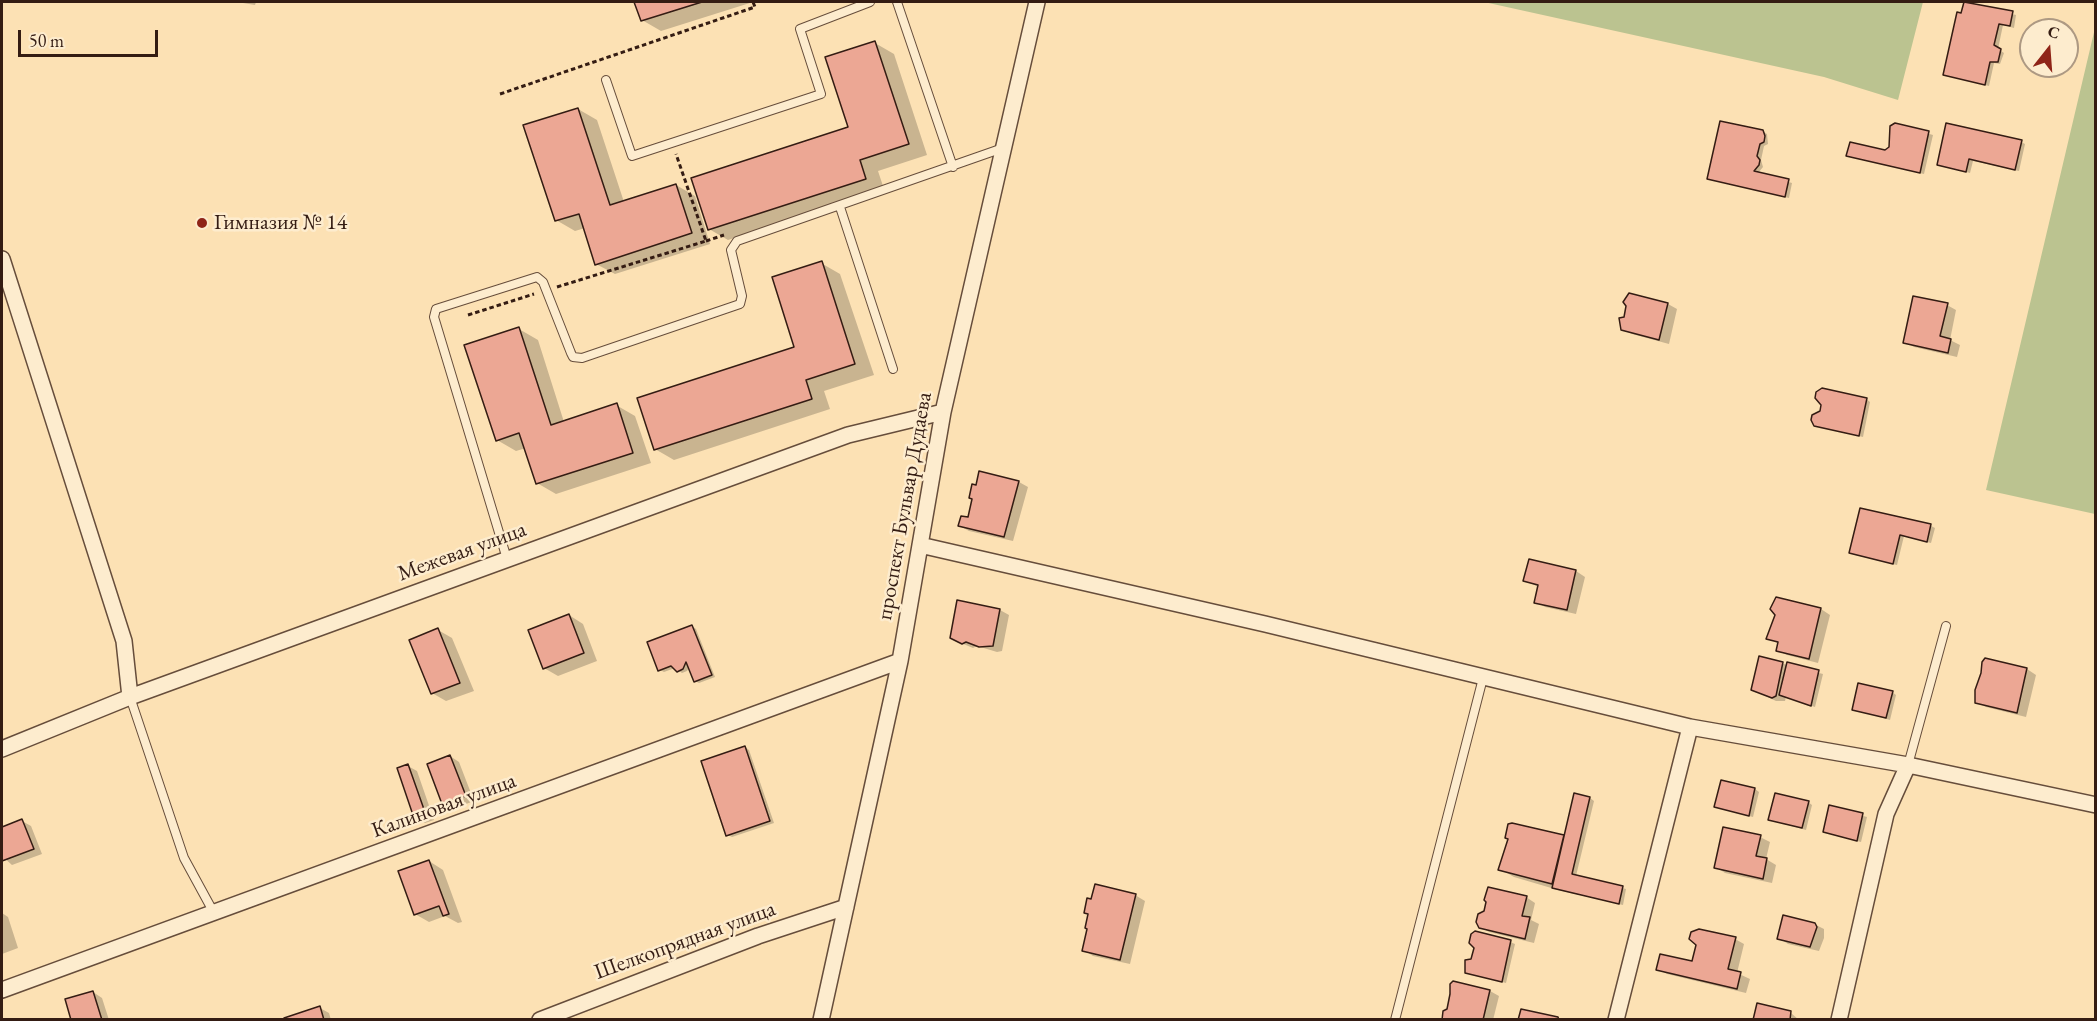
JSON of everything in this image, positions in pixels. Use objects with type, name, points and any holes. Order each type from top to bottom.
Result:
[{"type":"street","name":"проспект Бульвар Дудаева","points":[[821,1020],[900,661],[943,412],[1037,2]]},
{"type":"street","points":[[2,259],[124,641],[130,697]]},
{"type":"street","name":"Межевая улица","points":[[2,749],[130,697],[848,435],[943,412]]},
{"type":"street","points":[[920,545],[1265,624],[1690,728],[1908,765],[2096,805]]},
{"type":"street","name":"Калиновая улица","points":[[2,990],[900,661]]},
{"type":"street","points":[[1616,1020],[1690,728]]},
{"type":"street","points":[[1839,1020],[1886,814],[1908,765]]},
{"type":"street","name":"Шелкопрядная улица","points":[[540,1020],[758,936],[846,907]]},
{"type":"lane","points":[[606,80],[632,156],[821,94],[800,29],[870,2]]},
{"type":"lane","points":[[897,2],[953,167]]},
{"type":"lane","points":[[507,560],[434,313],[440,307],[533,278],[541,279],[573,357],[582,358],[736,306],[742,296],[731,250],[733,243],[1004,148]]},
{"type":"lane","points":[[840,207],[893,369]]},
{"type":"lane","points":[[1908,765],[1946,626]]},
{"type":"lane","points":[[1395,1020],[1483,678]]},
{"type":"lane","points":[[130,697],[184,858],[214,914]]},
{"type":"path","points":[[500,94],[755,7],[753,2]]},
{"type":"path","points":[[468,315],[706,241],[672,144]]},
{"type":"green space","points":[[1484,2],[1923,2],[1898,100],[1824,77]]},
{"type":"green space","points":[[2095,28],[2095,514],[1986,490]]},
{"type":"building","points":[[634,2],[702,2],[641,21]]},
{"type":"building","points":[[1964,2],[2013,11],[2010,26],[1999,24],[1994,45],[2001,49],[1998,62],[1990,62],[1985,85],[1943,75],[1957,12],[1961,13]]},
{"type":"building","points":[[875,41],[909,144],[860,160],[866,179],[708,230],[691,178],[848,127],[825,57]]},
{"type":"building","points":[[578,108],[610,205],[676,184],[692,233],[595,265],[579,214],[555,221],[523,125]]},
{"type":"building","points":[[1720,121],[1763,130],[1764,142],[1760,144],[1757,156],[1760,160],[1759,165],[1754,171],[1789,179],[1785,197],[1707,179]]},
{"type":"building","points":[[1895,123],[1929,131],[1920,173],[1846,156],[1850,142],[1885,150],[1889,147],[1890,126]]},
{"type":"building","points":[[1946,123],[2022,140],[2015,170],[1969,159],[1966,172],[1937,165]]},
{"type":"building","points":[[822,261],[855,364],[806,380],[812,399],[654,450],[637,398],[794,347],[772,277]]},
{"type":"building","points":[[1629,293],[1668,303],[1659,340],[1621,330],[1619,318],[1624,317],[1626,306],[1623,302]]},
{"type":"building","points":[[1913,296],[1948,303],[1940,336],[1951,339],[1948,353],[1903,343]]},
{"type":"building","points":[[519,327],[551,425],[617,403],[633,453],[536,484],[519,433],[496,441],[464,345]]},
{"type":"building","points":[[1822,388],[1867,398],[1859,436],[1814,426],[1811,420],[1812,415],[1820,411],[1821,405],[1815,398],[1816,392]]},
{"type":"building","points":[[979,471],[1019,481],[1004,537],[958,526],[961,516],[968,517],[972,499],[969,498],[972,484],[976,485]]},
{"type":"building","points":[[1860,508],[1931,524],[1927,542],[1900,535],[1893,564],[1849,553]]},
{"type":"building","points":[[1529,559],[1576,570],[1567,610],[1534,603],[1538,585],[1523,581]]},
{"type":"building","points":[[1776,597],[1821,608],[1809,659],[1776,651],[1778,642],[1766,639],[1775,615],[1770,609]]},
{"type":"building","points":[[957,600],[1000,609],[993,646],[979,647],[966,642],[962,644],[950,638]]},
{"type":"building","points":[[569,614],[584,653],[543,669],[528,630]]},
{"type":"building","points":[[692,625],[712,675],[694,682],[686,662],[683,669],[677,672],[671,666],[658,671],[647,642]]},
{"type":"building","points":[[438,628],[460,683],[431,694],[409,640]]},
{"type":"building","points":[[1759,656],[1783,662],[1776,696],[1772,698],[1751,690]]},
{"type":"building","points":[[1985,658],[2027,668],[2017,713],[1975,703],[1975,690]]},
{"type":"building","points":[[1787,662],[1819,670],[1811,706],[1779,695]]},
{"type":"building","points":[[1858,683],[1893,691],[1886,718],[1852,710]]},
{"type":"building","points":[[745,746],[770,821],[726,836],[701,761]]},
{"type":"building","points":[[450,755],[466,796],[442,804],[427,764]]},
{"type":"building","points":[[408,764],[426,815],[414,818],[397,768]]},
{"type":"building","points":[[1721,780],[1755,788],[1749,816],[1714,807]]},
{"type":"building","points":[[1574,793],[1590,797],[1572,874],[1623,886],[1619,904],[1552,888]]},
{"type":"building","points":[[1775,793],[1809,801],[1802,828],[1768,820]]},
{"type":"building","points":[[1829,805],[1863,813],[1857,841],[1823,832]]},
{"type":"building","points":[[22,819],[34,849],[2,861],[2,827]]},
{"type":"building","points":[[1508,824],[1564,835],[1552,884],[1498,870],[1508,839],[1505,838]]},
{"type":"building","points":[[1723,827],[1761,835],[1756,856],[1767,858],[1763,879],[1714,868]]},
{"type":"building","points":[[429,860],[449,914],[443,916],[439,906],[414,915],[398,871]]},
{"type":"building","points":[[1095,884],[1136,894],[1120,960],[1082,951],[1088,914],[1084,913],[1087,898],[1091,899]]},
{"type":"building","points":[[1488,887],[1527,896],[1522,916],[1530,917],[1525,939],[1479,928],[1476,922],[1478,914],[1484,911],[1486,902],[1484,900]]},
{"type":"building","points":[[1783,915],[1815,923],[1817,927],[1810,947],[1777,939]]},
{"type":"building","points":[[1699,929],[1736,937],[1728,969],[1741,972],[1737,989],[1656,970],[1660,954],[1692,961],[1696,945],[1689,939],[1691,932]]},
{"type":"building","points":[[1475,931],[1511,940],[1502,982],[1465,973],[1465,960],[1471,959],[1474,948],[1469,943],[1471,934]]},
{"type":"building","points":[[1453,981],[1490,990],[1483,1020],[1442,1020],[1443,1011],[1447,1009],[1450,984]]},
{"type":"building","points":[[93,991],[102,1020],[71,1020],[65,999]]},
{"type":"building","points":[[1757,1003],[1791,1011],[1790,1020],[1753,1020]]},
{"type":"building","points":[[320,1006],[324,1020],[285,1020],[284,1018]]},
{"type":"building","points":[[1521,1009],[1558,1017],[1559,1020],[1518,1020]]},
{"type":"place","name":"Гимназия № 14","points":[[202,223]]}]
